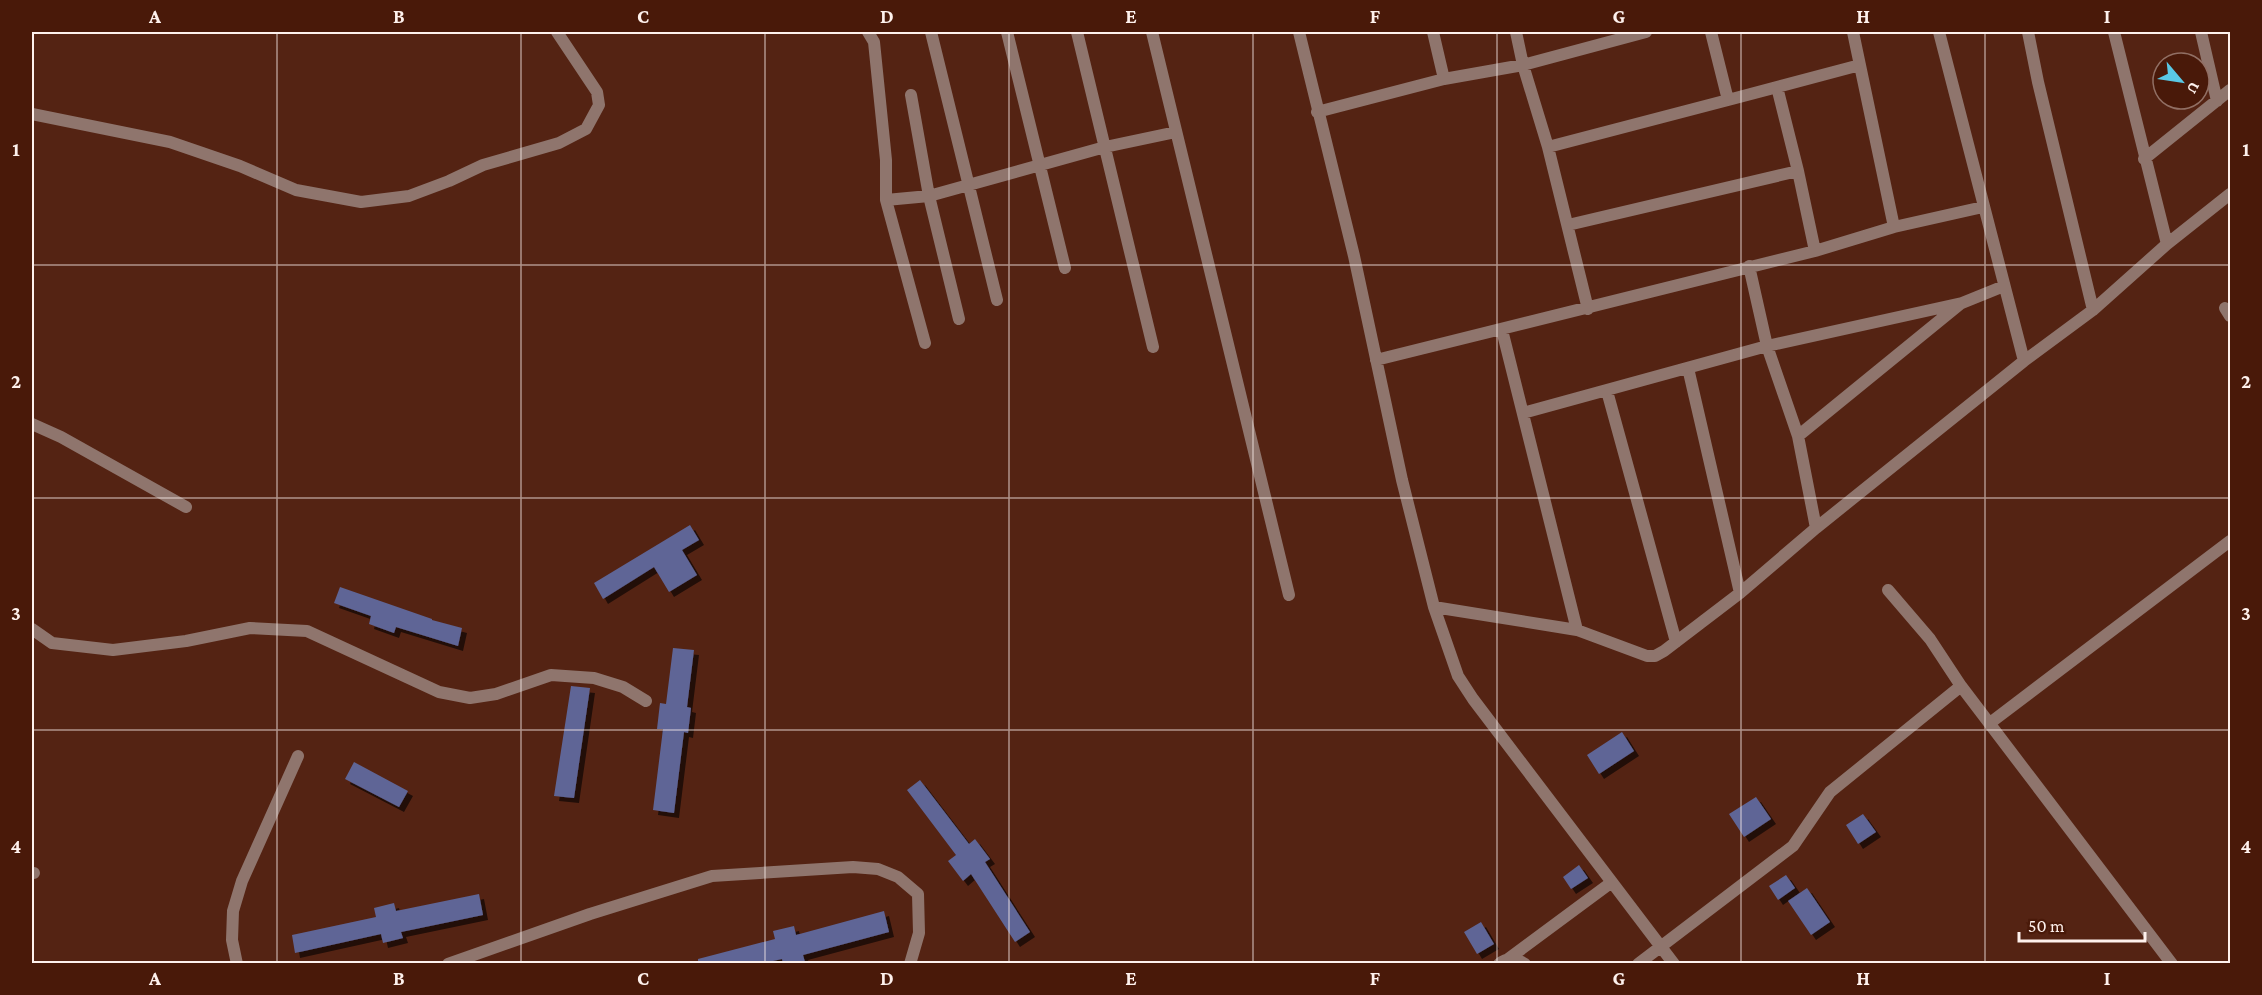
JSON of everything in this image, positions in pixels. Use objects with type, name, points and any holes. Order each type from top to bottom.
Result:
[{"type":"street","points":[[32,114],[170,142],[240,166],[296,190],[361,202],[409,196],[449,182],[483,165],[559,143],[586,129],[599,105],[597,92],[557,32]]},
{"type":"street","points":[[868,32],[874,42],[883,127],[886,200],[926,343]]},
{"type":"street","points":[[931,32],[997,300]]},
{"type":"street","points":[[1007,32],[1065,268]]},
{"type":"street","points":[[1077,32],[1153,348]]},
{"type":"street","points":[[1152,32],[1289,595]]},
{"type":"street","points":[[1299,32],[1354,256],[1402,480],[1434,607],[1458,676],[1473,699],[1674,963]]},
{"type":"street","points":[[1433,32],[1444,80]]},
{"type":"street","points":[[1516,32],[1523,65],[1548,147],[1588,309]]},
{"type":"street","points":[[1317,112],[1444,80],[1523,65],[1615,36],[1646,32]]},
{"type":"street","points":[[1711,32],[1728,100]]},
{"type":"street","points":[[1852,32],[1894,227]]},
{"type":"street","points":[[1939,32],[2024,361]]},
{"type":"street","points":[[2028,32],[2093,310]]},
{"type":"street","points":[[2114,32],[2167,244]]},
{"type":"street","points":[[2201,32],[2217,101]]},
{"type":"street","points":[[1548,147],[1860,65]]},
{"type":"street","points":[[1777,87],[1815,251]]},
{"type":"street","points":[[2144,159],[2230,90]]},
{"type":"street","points":[[912,95],[929,196],[959,319]]},
{"type":"street","points":[[886,200],[929,196],[1105,147],[1176,132]]},
{"type":"street","points":[[1568,225],[1798,171]]},
{"type":"street","points":[[1434,607],[1577,630],[1650,657],[1664,651],[1740,593],[1816,528],[2024,361],[2093,310],[2167,244],[2230,195]]},
{"type":"street","points":[[1376,360],[1588,309],[1749,266],[1815,251],[1894,227],[1983,207]]},
{"type":"street","points":[[1749,266],[1767,346],[1798,436],[1816,528]]},
{"type":"street","points":[[1523,413],[1607,392],[1767,346],[1962,303],[2004,286]]},
{"type":"street","points":[[1798,436],[1962,303]]},
{"type":"street","points":[[1502,330],[1577,630]]},
{"type":"street","points":[[1688,368],[1740,593]]},
{"type":"street","points":[[1607,392],[1676,642]]},
{"type":"street","points":[[32,423],[186,507]]},
{"type":"street","points":[[1990,723],[2230,541]]},
{"type":"street","points":[[1888,590],[1930,639],[1961,686],[2172,963]]},
{"type":"street","points":[[32,629],[52,644],[113,650],[186,641],[250,628],[307,631],[439,692],[470,698],[552,675],[594,678],[622,687],[646,701]]},
{"type":"street","points":[[1638,963],[1793,846],[1830,792],[1961,686]]},
{"type":"street","points":[[237,963],[232,940],[233,911],[242,881],[298,756]]},
{"type":"street","points":[[448,963],[590,914],[712,876],[853,867],[878,869],[898,877],[918,894],[919,933],[910,963]]},
{"type":"street","points":[[1503,961],[1612,882]]},
{"type":"street","points":[[1503,961],[1518,960],[1525,963]]},
{"type":"building","points":[[690,525],[699,540],[682,550],[697,575],[669,592],[654,567],[603,599],[594,583]]},
{"type":"building","points":[[340,587],[432,620],[462,628],[458,646],[396,627],[394,633],[369,624],[371,616],[334,603]]},
{"type":"building","points":[[673,648],[694,650],[687,707],[691,708],[688,733],[684,732],[674,813],[653,810],[663,729],[657,729],[660,703],[666,704]]},
{"type":"building","points":[[571,686],[590,688],[574,798],[554,796]]},
{"type":"building","points":[[1622,732],[1634,751],[1599,774],[1587,755]]},
{"type":"building","points":[[354,762],[408,791],[399,807],[345,779]]},
{"type":"building","points":[[920,780],[969,844],[975,839],[990,859],[985,862],[1030,932],[1015,942],[971,874],[963,881],[948,861],[956,855],[907,790]]},
{"type":"building","points":[[1756,797],[1771,819],[1744,837],[1729,814]]},
{"type":"building","points":[[1863,814],[1876,832],[1858,844],[1846,825]]},
{"type":"building","points":[[1579,865],[1588,878],[1571,889],[1563,877]]},
{"type":"building","points":[[1786,875],[1795,888],[1778,900],[1769,886]]},
{"type":"building","points":[[1807,888],[1830,922],[1811,935],[1788,901]]},
{"type":"building","points":[[479,894],[483,915],[401,932],[403,938],[383,943],[381,934],[295,953],[292,935],[376,917],[374,908],[394,903],[396,911]]},
{"type":"building","points":[[884,911],[889,932],[803,955],[805,962],[783,963],[782,959],[764,963],[698,963],[698,959],[775,939],[773,931],[794,926],[796,935]]},
{"type":"building","points":[[1481,922],[1494,944],[1477,954],[1464,932]]}]
